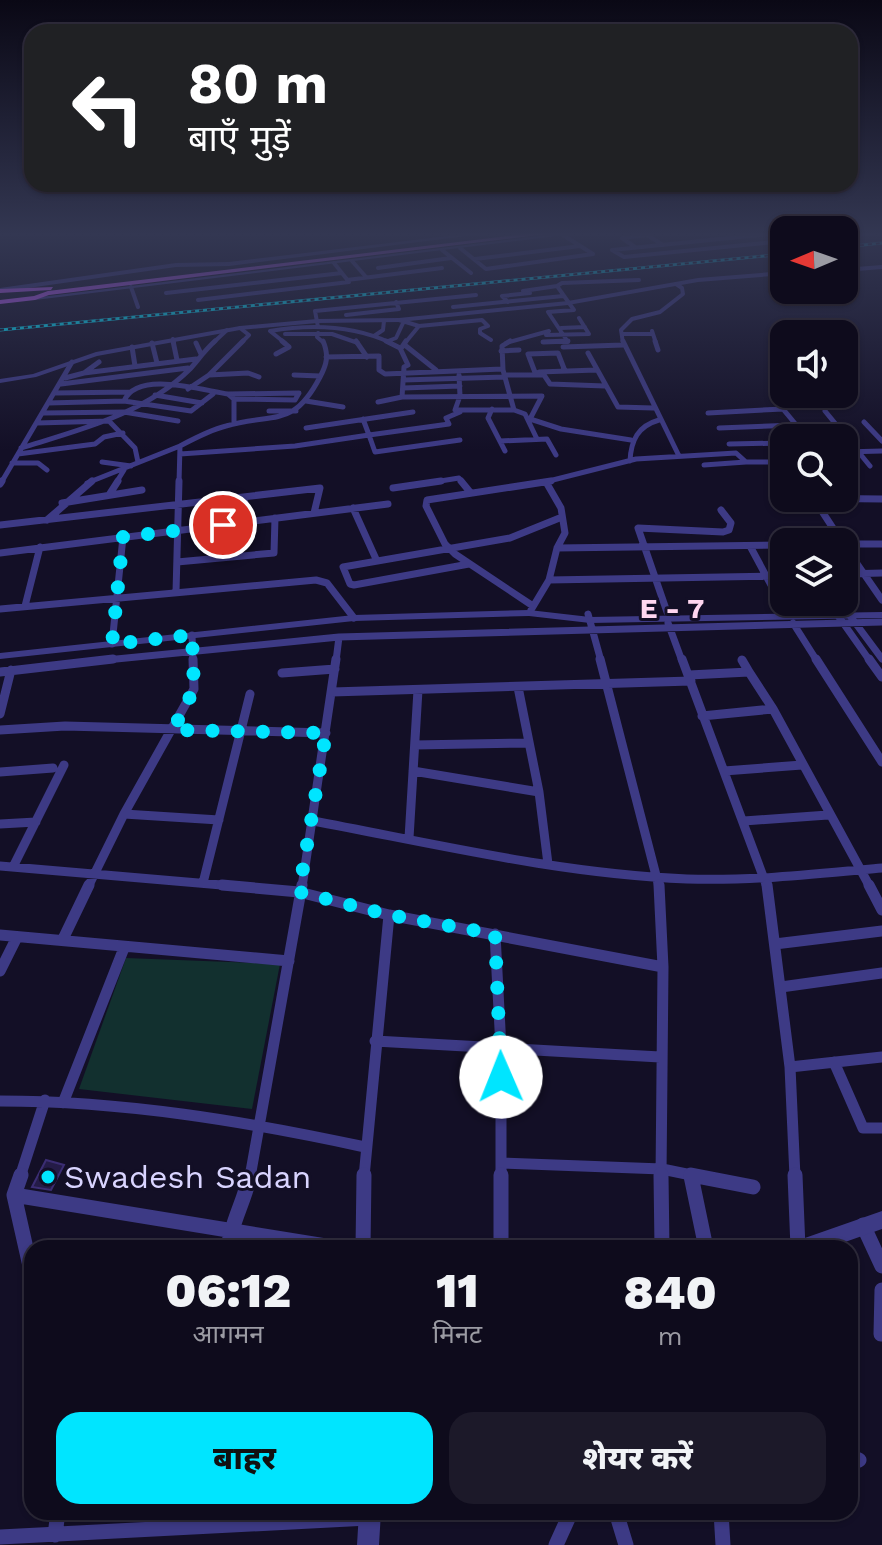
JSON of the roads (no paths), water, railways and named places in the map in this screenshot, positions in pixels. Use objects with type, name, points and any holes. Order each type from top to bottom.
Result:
[{"type":"street","points":[[47,520],[86,483],[180,450],[234,424],[281,418],[296,411],[306,401],[320,376],[326,357],[327,347],[317,337],[315,311],[369,305]]},
{"type":"street","points":[[346,315],[399,309],[397,305]]},
{"type":"street","points":[[448,305],[453,311]]},
{"type":"street","points":[[276,354],[289,347],[270,331],[402,321],[489,305]]},
{"type":"street","points":[[453,311],[508,305]]},
{"type":"street","points":[[566,338],[548,312],[574,310],[570,305]]},
{"type":"street","points":[[669,305],[660,312],[632,319],[621,330],[623,345],[679,456]]},
{"type":"street","points":[[536,373],[528,354],[566,338],[589,334],[579,318]]},
{"type":"street","points":[[402,321],[419,326],[482,320],[488,326],[480,329],[480,333],[491,340]]},
{"type":"street","points":[[374,336],[383,330],[384,321]]},
{"type":"street","points":[[388,341],[396,338],[402,321]]},
{"type":"street","points":[[403,347],[419,326]]},
{"type":"street","points":[[514,410],[503,374],[502,346],[560,326],[585,327]]},
{"type":"street","points":[[318,327],[359,344],[367,357]]},
{"type":"street","points":[[0,381],[34,376],[72,362],[132,347],[240,328],[348,327],[403,347],[436,370]]},
{"type":"street","points":[[240,328],[249,335],[274,335]]},
{"type":"street","points":[[20,451],[109,421],[155,395],[191,368],[199,356],[227,330]]},
{"type":"street","points":[[622,334],[652,331],[658,350]]},
{"type":"street","points":[[547,333],[593,340]]},
{"type":"street","points":[[544,348],[547,333]]},
{"type":"street","points":[[188,389],[209,375],[249,335]]},
{"type":"street","points":[[173,339],[177,360]]},
{"type":"street","points":[[152,343],[157,363]]},
{"type":"street","points":[[196,343],[199,356]]},
{"type":"street","points":[[544,348],[623,345]]},
{"type":"street","points":[[132,347],[135,366]]},
{"type":"street","points":[[402,397],[404,367],[408,365],[403,347]]},
{"type":"street","points":[[544,348],[558,353],[565,371]]},
{"type":"street","points":[[501,351],[519,350]]},
{"type":"street","points":[[588,353],[618,407],[653,408]]},
{"type":"street","points":[[63,381],[84,373],[199,356]]},
{"type":"street","points":[[326,357],[379,356],[379,370],[385,374],[436,370],[483,370],[503,374]]},
{"type":"street","points":[[480,361],[483,370]]},
{"type":"street","points":[[0,484],[72,362]]},
{"type":"street","points":[[84,373],[99,362]]},
{"type":"street","points":[[63,381],[191,368]]},
{"type":"street","points":[[459,370],[460,396],[454,408],[460,412]]},
{"type":"street","points":[[403,388],[442,386],[503,374],[596,370]]},
{"type":"street","points":[[209,375],[248,373],[259,377]]},
{"type":"street","points":[[536,373],[544,375],[548,382]]},
{"type":"street","points":[[294,375],[320,376]]},
{"type":"street","points":[[403,380],[460,382]]},
{"type":"street","points":[[124,401],[130,392],[147,382],[231,396],[298,391],[295,400],[343,407]]},
{"type":"street","points":[[548,382],[605,386]]},
{"type":"street","points":[[529,419],[548,382]]},
{"type":"street","points":[[55,393],[130,392]]},
{"type":"street","points":[[48,403],[124,401],[191,411],[213,394]]},
{"type":"street","points":[[155,395],[202,403]]},
{"type":"street","points":[[231,396],[234,424]]},
{"type":"street","points":[[378,402],[402,397],[542,396]]},
{"type":"street","points":[[492,409],[488,418],[505,451]]},
{"type":"street","points":[[746,462],[729,444],[708,413],[783,409],[796,424]]},
{"type":"street","points":[[466,448],[446,418],[460,412],[514,410],[529,419],[537,439]]},
{"type":"street","points":[[269,411],[296,411]]},
{"type":"street","points":[[825,411],[836,424]]},
{"type":"street","points":[[44,413],[124,412],[178,421]]},
{"type":"street","points":[[306,428],[413,412]]},
{"type":"street","points":[[363,419],[375,452],[460,440]]},
{"type":"street","points":[[529,419],[561,429],[631,440]]},
{"type":"street","points":[[630,461],[631,440],[647,423],[659,420]]},
{"type":"street","points":[[37,423],[109,421],[123,433],[135,448],[131,466],[109,495]]},
{"type":"street","points":[[864,422],[882,441]]},
{"type":"street","points":[[180,450],[295,446],[449,424]]},
{"type":"street","points":[[719,428],[770,426]]},
{"type":"street","points":[[20,451],[95,444],[104,437],[123,433]]},
{"type":"street","points":[[500,441],[549,439],[556,455]]},
{"type":"street","points":[[729,444],[770,443]]},
{"type":"street","points":[[176,592],[180,450]]},
{"type":"street","points":[[858,451],[882,451]]},
{"type":"street","points":[[858,451],[870,466]]},
{"type":"street","points":[[531,610],[449,548],[437,531],[425,502],[470,492],[546,482],[630,461],[736,453]]},
{"type":"street","points":[[102,462],[131,466]]},
{"type":"street","points":[[12,463],[38,463],[47,470]]},
{"type":"street","points":[[704,465],[770,463]]},
{"type":"street","points":[[393,488],[459,478],[470,492]]},
{"type":"street","points":[[531,610],[549,580],[557,548],[565,533],[562,517],[546,482]]},
{"type":"street","points":[[0,525],[320,488],[314,513]]},
{"type":"street","points":[[62,503],[142,490]]},
{"type":"street","points":[[243,497],[251,521]]},
{"type":"street","points":[[858,499],[882,499]]},
{"type":"street","points":[[221,557],[223,500]]},
{"type":"street","points":[[0,553],[388,504]]},
{"type":"street","points":[[353,508],[376,559]]},
{"type":"street","points":[[721,510],[731,523],[729,530],[723,532],[638,528],[702,716],[766,879],[790,1067],[800,1240]]},
{"type":"street","points":[[469,564],[350,584],[344,566],[510,538],[562,517]]},
{"type":"street","points":[[177,562],[274,553],[275,518]]},
{"type":"street","points":[[112,644],[123,537]]},
{"type":"street","points":[[858,544],[882,544]]},
{"type":"street","points":[[557,548],[770,545]]},
{"type":"street","points":[[750,546],[789,618],[882,762]]},
{"type":"street","points":[[25,606],[40,547]]},
{"type":"street","points":[[858,566],[882,600]]},
{"type":"street","points":[[858,574],[882,573]]},
{"type":"street","points":[[549,580],[770,576]]},
{"type":"street","points":[[0,609],[322,580],[354,618]]},
{"type":"street","points":[[858,613],[882,609]]},
{"type":"street","points":[[0,656],[354,618],[531,610],[590,621]]},
{"type":"street","points":[[858,616],[882,615]]},
{"type":"street","points":[[844,616],[882,659]]},
{"type":"street","points":[[844,616],[882,677]]},
{"type":"street","points":[[0,672],[192,649],[590,621],[844,616],[882,622]]},
{"type":"street","points":[[590,621],[659,878],[663,967],[660,1057],[662,1240]]},
{"type":"street","points":[[63,939],[124,814],[194,689],[192,635]]},
{"type":"street","points":[[229,1240],[245,1201],[261,1124],[313,821],[339,637]]},
{"type":"street","points":[[742,660],[773,709],[882,910]]},
{"type":"street","points":[[282,673],[335,669]]},
{"type":"street","points":[[0,714],[11,670]]},
{"type":"street","points":[[332,692],[606,685],[749,672]]},
{"type":"street","points":[[518,687],[539,792],[548,864]]},
{"type":"street","points":[[409,838],[418,690]]},
{"type":"street","points":[[203,883],[250,694]]},
{"type":"street","points":[[702,716],[773,709]]},
{"type":"street","points":[[0,730],[65,726],[326,733]]},
{"type":"street","points":[[415,745],[528,743]]},
{"type":"street","points":[[724,771],[802,765]]},
{"type":"street","points":[[0,772],[59,766],[13,867]]},
{"type":"street","points":[[413,771],[539,792]]},
{"type":"street","points":[[124,814],[219,820]]},
{"type":"street","points":[[744,821],[828,815]]},
{"type":"street","points":[[313,821],[548,864],[659,878],[766,879],[882,868]]},
{"type":"street","points":[[0,824],[36,822]]},
{"type":"street","points":[[0,866],[299,892],[389,915],[663,967]]},
{"type":"street","points":[[363,1240],[365,1147],[389,915]]},
{"type":"street","points":[[775,944],[882,931]]},
{"type":"street","points":[[495,934],[501,1048],[501,1240]]},
{"type":"street","points":[[0,935],[289,961]]},
{"type":"street","points":[[0,971],[17,937]]},
{"type":"street","points":[[63,1103],[124,948]]},
{"type":"street","points":[[781,987],[882,973]]},
{"type":"street","points":[[375,1041],[660,1057]]},
{"type":"street","points":[[790,1067],[882,1057]]},
{"type":"street","points":[[834,1062],[863,1128],[882,1128]]},
{"type":"street","points":[[0,1101],[45,1100],[147,1109],[261,1124],[365,1147]]},
{"type":"street","points":[[24,1240],[14,1195],[45,1100]]},
{"type":"street","points":[[503,1163],[662,1169],[753,1187]]},
{"type":"street","points":[[691,1176],[704,1240]]},
{"type":"street","points":[[14,1195],[280,1240]]},
{"type":"street","points":[[822,1240],[882,1220]]},
{"type":"street","points":[[863,1225],[882,1266]]},
{"type":"street","points":[[881,1334],[882,1290]]},
{"type":"street","points":[[55,1535],[57,1520]]},
{"type":"street","points":[[0,1537],[55,1535],[189,1520]]},
{"type":"street","points":[[368,1545],[370,1520]]},
{"type":"street","points":[[556,1545],[567,1520]]},
{"type":"street","points":[[618,1520],[626,1545]]},
{"type":"street","points":[[721,1520],[723,1545]]},
{"type":"railway","points":[[0,330],[257,305]]},
{"type":"place","name":"Swadesh Sadan","points":[[48,1177]]},
{"type":"district","name":"E - 7","points":[[672,608]]}]
